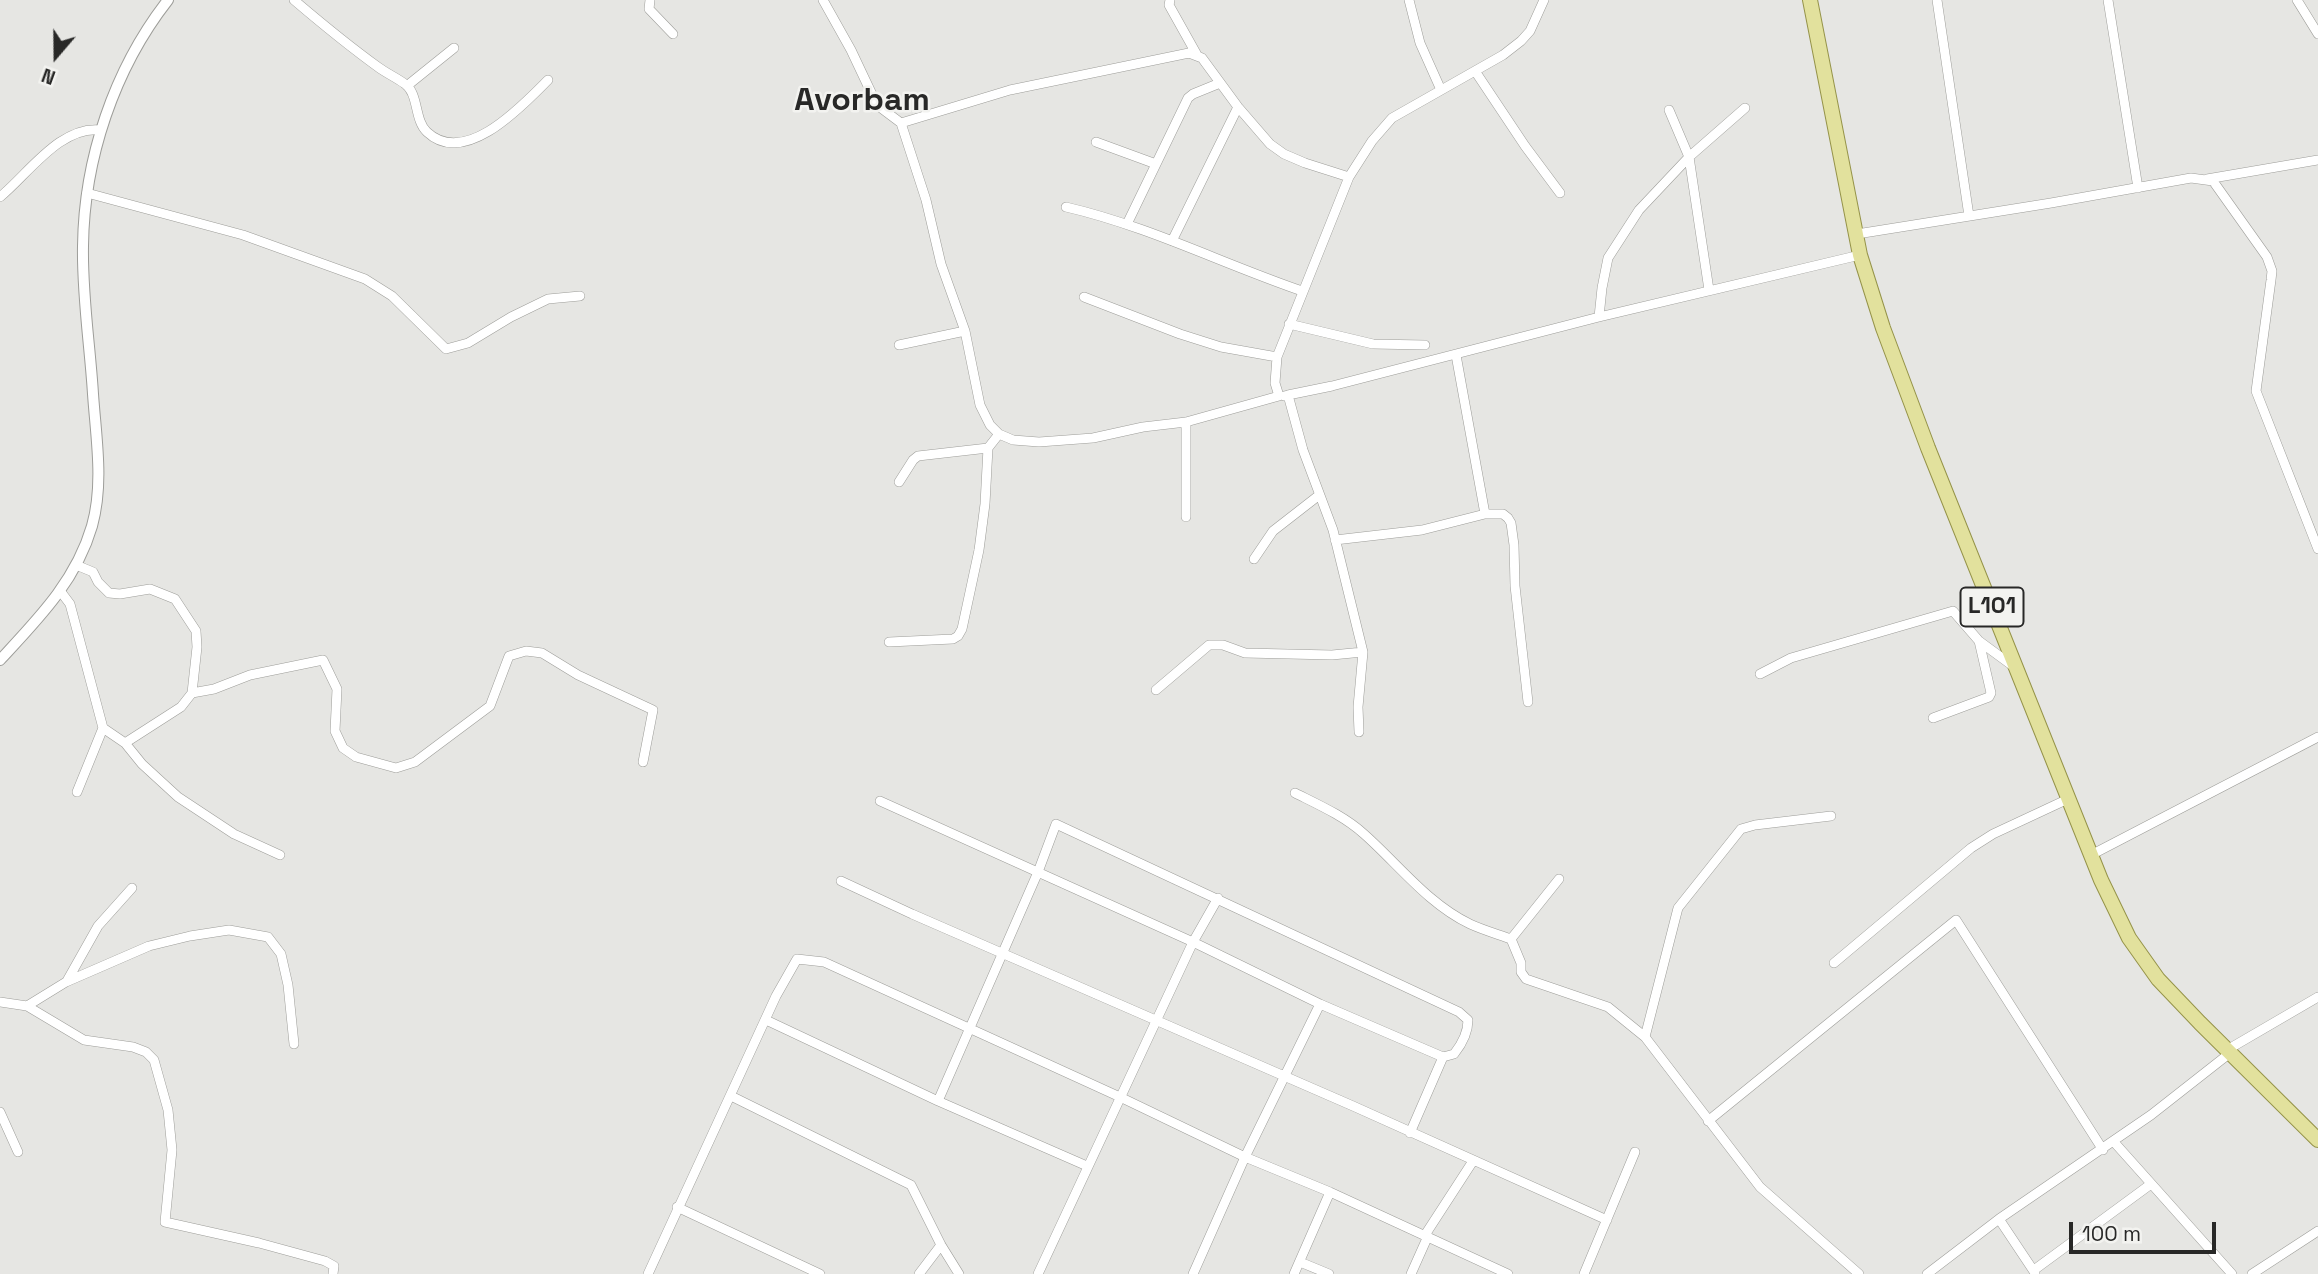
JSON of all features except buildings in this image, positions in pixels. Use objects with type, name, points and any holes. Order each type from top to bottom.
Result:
[{"type":"main road","name":"L101","points":[[1810,0],[1860,255],[1883,328],[2091,855],[2135,949],[2173,996],[2318,1140]]},
{"type":"street","points":[[294,0],[376,66],[408,85],[422,125],[427,132],[442,140],[454,143],[473,138],[508,119],[548,80]]},
{"type":"street","points":[[650,0],[649,9],[673,34]]},
{"type":"street","points":[[823,0],[877,104],[901,123],[926,201],[941,264],[965,331],[980,405],[989,425],[999,434],[1013,440],[1064,441],[1186,422],[1600,317],[1860,255]]},
{"type":"street","points":[[1170,0],[1169,5],[1197,55],[1270,144],[1304,163],[1349,177]]},
{"type":"street","points":[[1409,0],[1420,43],[1441,90]]},
{"type":"street","points":[[1359,732],[1358,707],[1363,652],[1333,530],[1318,496],[1283,396],[1275,383],[1277,357],[1349,177],[1372,141],[1392,118],[1475,71],[1521,41],[1530,31],[1544,0]]},
{"type":"street","points":[[1937,0],[1969,216]]},
{"type":"street","points":[[2108,0],[2138,188]]},
{"type":"street","points":[[2297,0],[2318,34]]},
{"type":"street","points":[[0,660],[61,592],[92,527],[98,477],[84,275],[87,193],[101,130],[132,58],[164,1]]},
{"type":"street","points":[[408,85],[454,48]]},
{"type":"street","points":[[901,123],[1010,90],[1189,53],[1197,55]]},
{"type":"street","points":[[1475,71],[1560,193]]},
{"type":"street","points":[[1127,224],[1188,99],[1193,94],[1220,83]]},
{"type":"street","points":[[1172,241],[1238,107]]},
{"type":"street","points":[[1600,317],[1608,258],[1639,210],[1689,157],[1745,108]]},
{"type":"street","points":[[1669,110],[1689,157],[1709,290]]},
{"type":"street","points":[[2,191],[62,140],[75,132],[101,130]]},
{"type":"street","points":[[1096,142],[1156,164]]},
{"type":"street","points":[[1857,234],[2191,178],[2207,179],[2318,160]]},
{"type":"street","points":[[2207,179],[2213,181],[2232,206],[2267,257],[2272,271],[2256,391],[2318,549]]},
{"type":"street","points":[[87,193],[243,235],[303,259],[365,279],[392,296],[446,349],[468,343],[548,299],[580,296]]},
{"type":"street","points":[[1066,207],[1127,224],[1302,291]]},
{"type":"street","points":[[1084,297],[1211,344],[1277,357]]},
{"type":"street","points":[[1289,324],[1373,344],[1425,345]]},
{"type":"street","points":[[899,345],[965,331]]},
{"type":"street","points":[[1456,355],[1485,514]]},
{"type":"street","points":[[1186,422],[1186,517]]},
{"type":"street","points":[[889,642],[953,639],[962,629],[979,550],[988,448],[999,434]]},
{"type":"street","points":[[899,482],[913,460],[918,457],[988,448]]},
{"type":"street","points":[[1254,559],[1273,531],[1318,496]]},
{"type":"street","points":[[1335,540],[1422,530],[1485,514],[1503,514],[1511,523],[1528,702]]},
{"type":"street","points":[[76,565],[93,572],[109,593],[150,589],[175,599],[196,631],[192,693],[181,707],[125,743]]},
{"type":"street","points":[[61,592],[70,604],[103,729],[77,792]]},
{"type":"street","points":[[1760,674],[1791,658],[1816,653],[1953,611],[1979,641],[2017,669]]},
{"type":"street","points":[[1933,718],[1989,697],[1991,693],[1979,641]]},
{"type":"street","points":[[1156,690],[1209,645],[1215,643],[1245,653],[1332,655],[1363,652]]},
{"type":"street","points":[[192,693],[214,689],[250,675],[323,660],[337,689],[335,731],[343,748],[356,758],[396,768],[415,762],[490,706],[509,656],[526,651],[542,653],[578,675],[653,710],[643,762]]},
{"type":"street","points":[[103,729],[125,743],[142,764],[178,797],[234,834],[280,855]]},
{"type":"street","points":[[2091,855],[2318,737]]},
{"type":"street","points":[[1295,793],[1332,811],[1363,834],[1405,875],[1469,924],[1511,939],[1521,963],[1521,972],[1526,979],[1608,1007],[1644,1037],[1760,1187],[1859,1274]]},
{"type":"street","points":[[1834,963],[1971,848],[1993,834],[2068,799]]},
{"type":"street","points":[[880,801],[1038,872],[1193,942],[1320,1004],[1443,1056],[1454,1055],[1468,1028],[1468,1020],[1459,1012],[1056,824],[1038,872],[938,1101]]},
{"type":"street","points":[[1644,1037],[1678,908],[1741,829],[1831,816]]},
{"type":"street","points":[[1511,939],[1559,879]]},
{"type":"street","points":[[841,881],[1607,1220]]},
{"type":"street","points":[[66,982],[98,926],[132,888]]},
{"type":"street","points":[[1038,1274],[1193,942],[1218,898]]},
{"type":"street","points":[[1709,1121],[1956,920],[2103,1150]]},
{"type":"street","points":[[27,1006],[66,982],[149,946],[229,930],[268,937],[281,954],[288,985],[294,1044]]},
{"type":"street","points":[[648,1274],[677,1207],[797,959],[824,962],[1245,1157],[1330,1192],[1505,1273]]},
{"type":"street","points":[[1927,1274],[1998,1219],[2114,1142],[2229,1051],[2318,997]]},
{"type":"street","points":[[0,1002],[27,1006],[84,1041],[133,1047],[146,1052],[154,1060],[168,1110],[172,1150],[165,1222],[259,1242],[325,1261],[334,1266],[333,1274]]},
{"type":"street","points":[[1193,1274],[1245,1157],[1320,1004]]},
{"type":"street","points":[[766,1020],[938,1101],[1087,1166]]},
{"type":"street","points":[[1410,1133],[1443,1056]]},
{"type":"street","points":[[731,1096],[911,1185],[959,1274]]},
{"type":"street","points":[[0,1112],[18,1152]]},
{"type":"street","points":[[2114,1142],[2232,1274]]},
{"type":"street","points":[[1584,1274],[1635,1152]]},
{"type":"street","points":[[1411,1274],[1427,1236],[1473,1161]]},
{"type":"street","points":[[1998,1219],[2035,1272],[2151,1184]]},
{"type":"street","points":[[1294,1274],[1330,1192]]},
{"type":"street","points":[[677,1207],[820,1274]]},
{"type":"street","points":[[2252,1274],[2318,1231]]},
{"type":"street","points":[[919,1274],[941,1245]]},
{"type":"street","points":[[1300,1262],[1329,1274]]},
{"type":"district","name":"Avorbam","points":[[862,101]]}]
